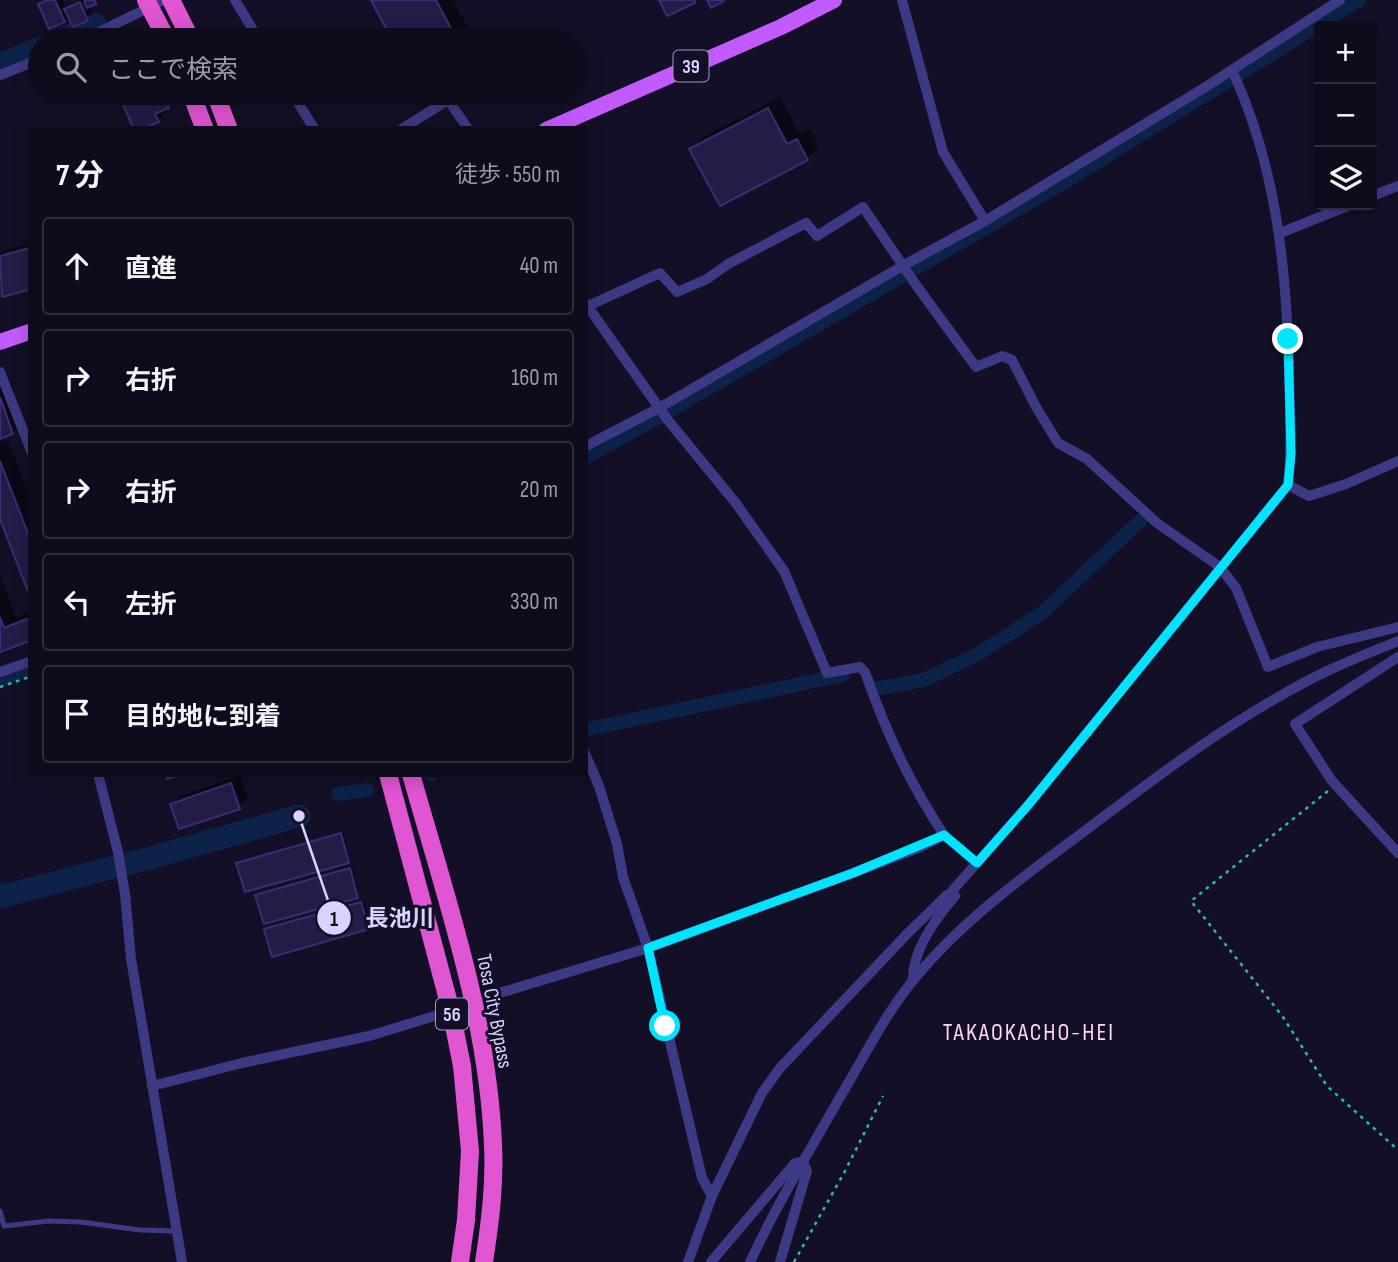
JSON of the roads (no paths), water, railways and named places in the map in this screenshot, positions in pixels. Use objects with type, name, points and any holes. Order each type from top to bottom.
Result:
[{"type":"highway","points":[[171,0],[185,28]]},
{"type":"highway","points":[[153,2],[163,28]]},
{"type":"highway","points":[[196,105],[203,126]]},
{"type":"highway","points":[[220,105],[227,126]]},
{"type":"highway","name":"Tosa City Bypass","points":[[389,777],[452,1011],[461,1066],[470,1151],[466,1220],[460,1262]]},
{"type":"highway","name":"Tosa City Bypass","points":[[412,777],[472,1002],[484,1061],[493,1145],[491,1218],[484,1262]]},
{"type":"main road","name":"39","points":[[555,126],[781,27],[834,0]]},
{"type":"main road","points":[[0,342],[28,332]]},
{"type":"street","points":[[235,0],[252,28]]},
{"type":"street","points":[[902,0],[943,152],[985,220]]},
{"type":"street","points":[[588,445],[662,412],[907,269],[1233,72],[1340,0]]},
{"type":"street","points":[[105,28],[153,2]]},
{"type":"street","points":[[0,75],[28,64]]},
{"type":"street","points":[[688,1262],[712,1196],[762,1093],[780,1068],[907,934],[952,891],[1029,804],[1288,485],[1291,454],[1288,339],[1280,233],[1258,134],[1233,72]]},
{"type":"street","points":[[299,105],[313,126]]},
{"type":"street","points":[[406,126],[440,105]]},
{"type":"street","points":[[452,105],[466,126]]},
{"type":"street","points":[[1377,194],[1398,186]]},
{"type":"street","points":[[588,303],[660,273],[677,292],[707,279],[729,264],[806,223],[817,236],[863,207],[976,367],[1002,356],[1012,360],[1058,443],[1087,459],[1157,523],[1220,567],[1236,588],[1268,667],[1317,647],[1398,627]]},
{"type":"street","points":[[1280,233],[1338,210]]},
{"type":"street","points":[[588,307],[662,412],[735,502],[784,571],[827,673],[860,667],[865,672],[884,727],[904,770],[944,835],[977,863]]},
{"type":"street","points":[[0,372],[28,443]]},
{"type":"street","points":[[1288,485],[1309,496],[1346,484],[1398,461]]},
{"type":"street","points":[[751,1262],[768,1223],[889,1016],[913,980],[942,947],[999,896],[1140,789],[1241,720],[1311,679],[1398,641]]},
{"type":"street","points":[[1398,657],[1295,724],[1336,785],[1398,853]]},
{"type":"street","points":[[0,672],[28,662]]},
{"type":"street","points":[[588,760],[599,786],[617,844],[623,877],[648,948],[702,1178],[712,1196]]},
{"type":"street","points":[[99,777],[118,852],[131,959],[182,1262]]},
{"type":"street","points":[[152,1086],[242,1063],[369,1037],[452,1011],[472,1002],[648,948],[853,873],[944,835]]},
{"type":"street","points":[[913,980],[913,970],[932,923],[955,896],[952,891]]},
{"type":"street","points":[[711,1262],[795,1163],[803,1162]]},
{"type":"street","points":[[780,1262],[807,1171],[803,1162]]},
{"type":"lane","points":[[0,1211],[4,1226],[60,1222],[176,1231]]},
{"type":"waterway","points":[[588,456],[1063,183],[1359,0]]},
{"type":"waterway","points":[[89,28],[96,25]]},
{"type":"waterway","points":[[0,65],[28,53]]},
{"type":"waterway","points":[[874,689],[924,680],[980,653],[1043,612],[1140,521]]},
{"type":"waterway","points":[[0,680],[28,670]]},
{"type":"waterway","points":[[588,729],[843,675]]},
{"type":"waterway","points":[[338,794],[367,790]]},
{"type":"waterway","points":[[128,864],[299,816]]},
{"type":"waterway","points":[[0,897],[114,867]]},
{"type":"place","name":"長池川","points":[[299,816]]},
{"type":"district","name":"TAKAOKACHO-HEI","points":[[1029,1032]]}]
